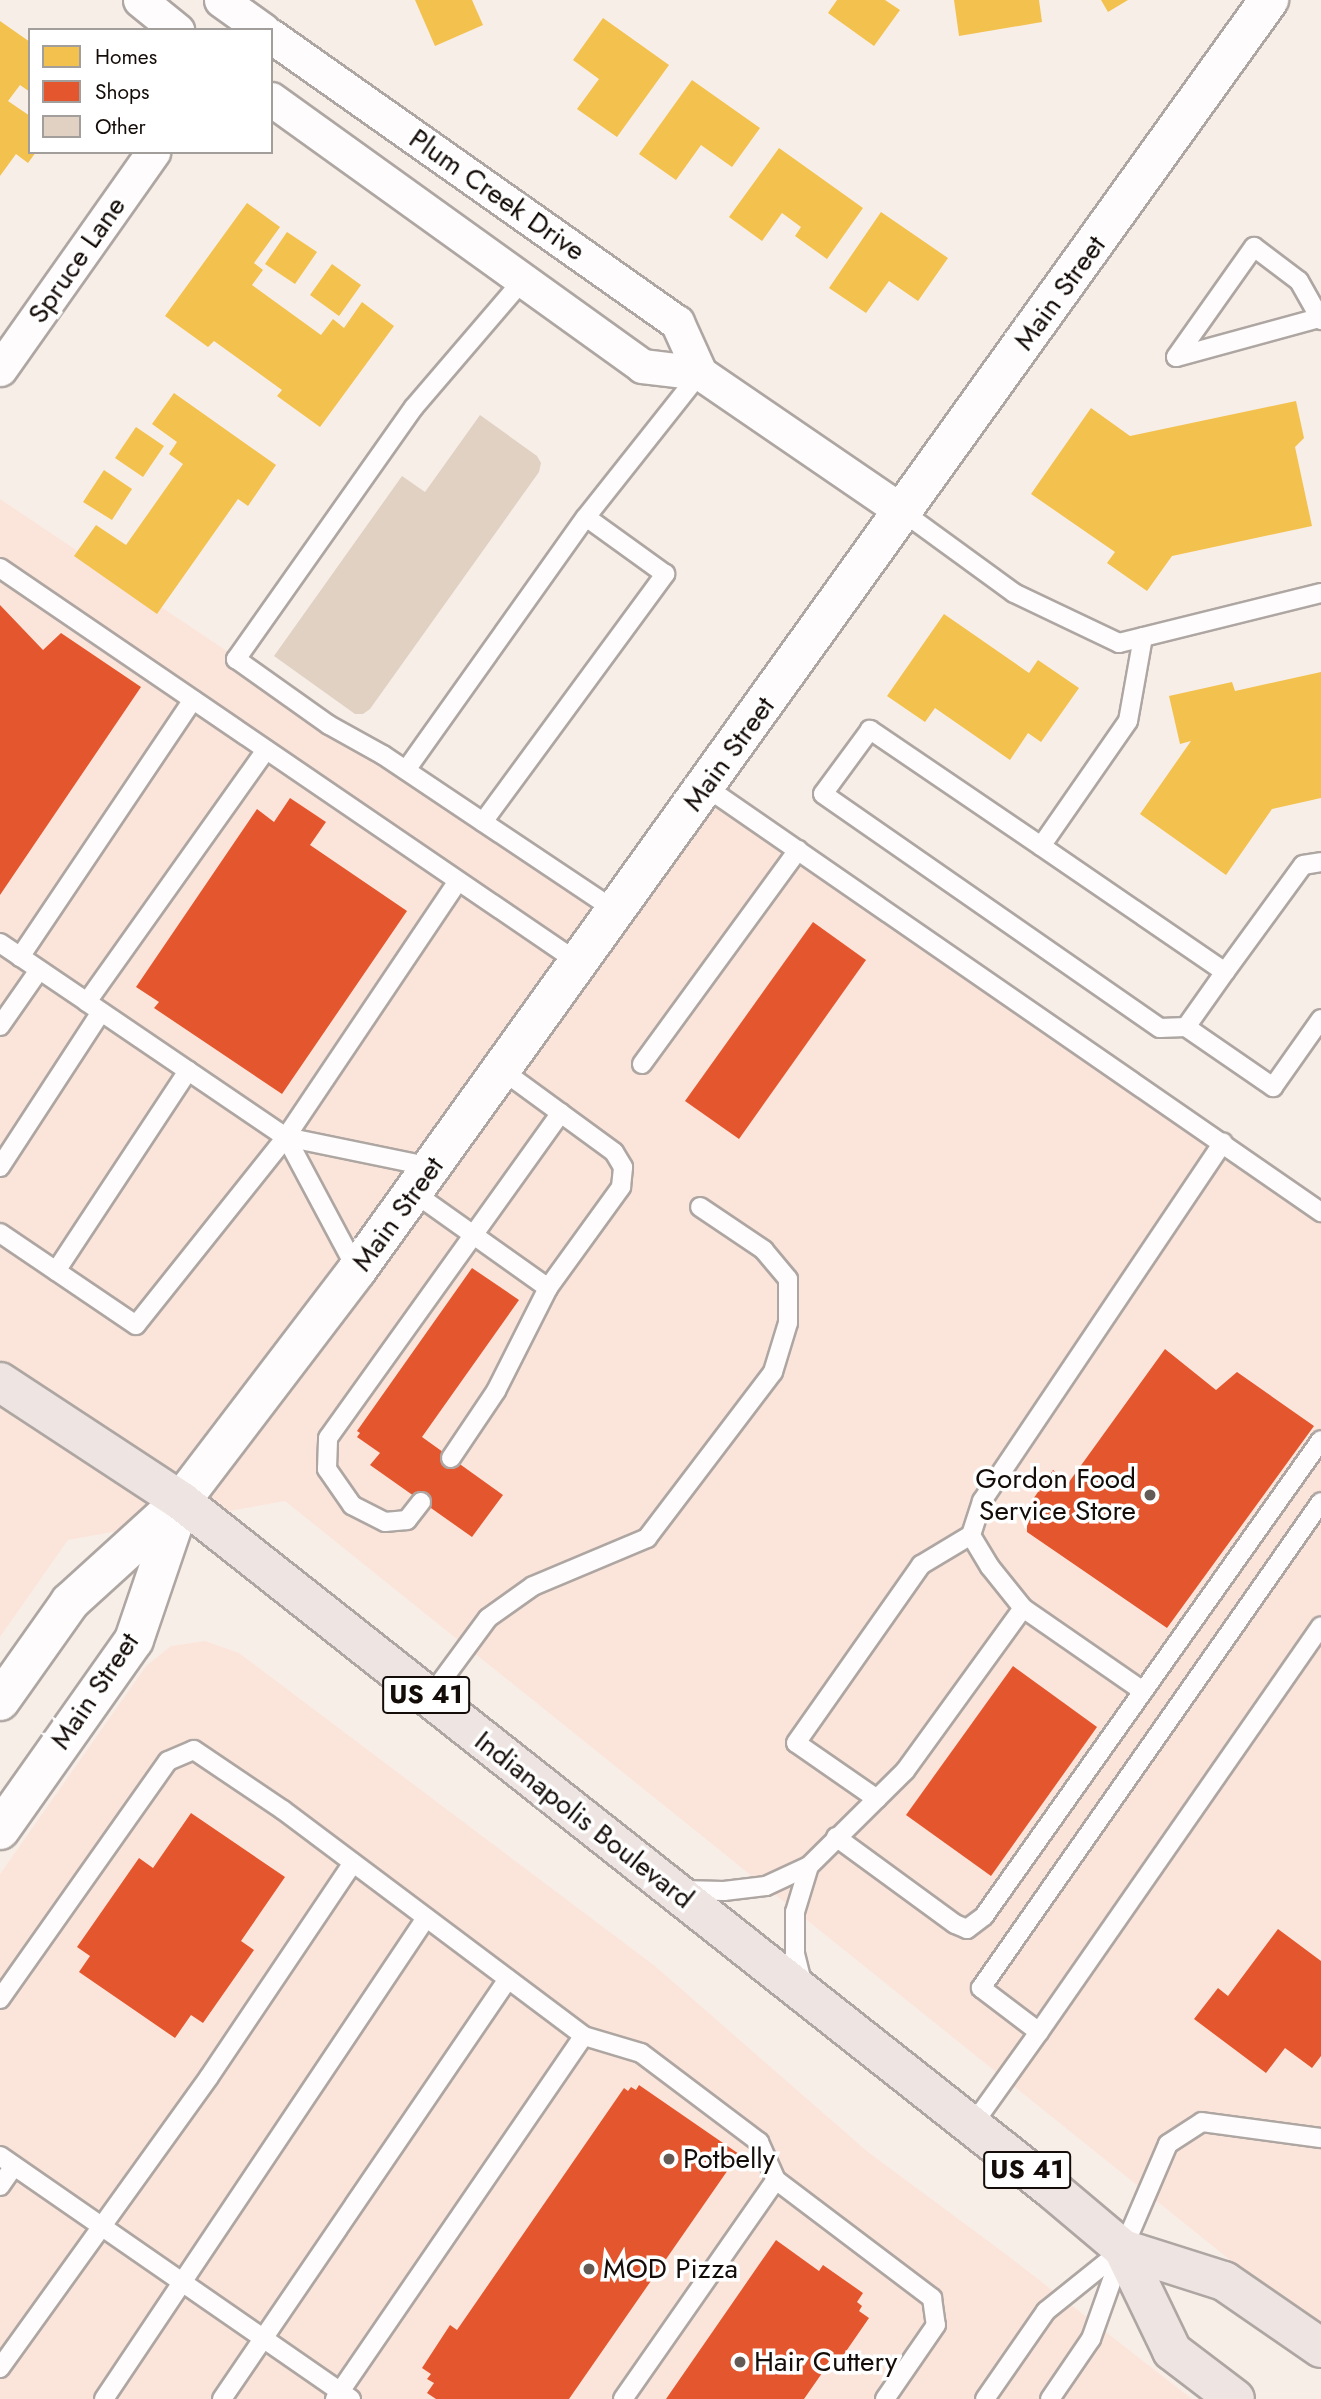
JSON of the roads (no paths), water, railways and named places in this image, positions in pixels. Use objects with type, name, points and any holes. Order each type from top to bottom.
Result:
[{"type":"highway","name":"Indianapolis Boulevard","points":[[0,1382],[181,1501],[1123,2249],[1224,2281],[1321,2348]]},
{"type":"highway","name":"Indianapolis Boulevard","points":[[1123,2249],[1172,2351],[1235,2399]]},
{"type":"street","points":[[140,0],[175,28]]},
{"type":"street","points":[[211,0],[214,28]]},
{"type":"street","points":[[221,0],[260,28]]},
{"type":"street","name":"Main Street","points":[[0,1701],[70,1602],[181,1501],[357,1270],[1269,0]]},
{"type":"street","name":"Plum Creek Drive","points":[[273,37],[677,322],[700,373]]},
{"type":"street","name":"Plum Creek Drive","points":[[273,100],[642,366],[700,373],[903,512]]},
{"type":"street","name":"Spruce Lane","points":[[0,369],[152,154]]},
{"type":"street","name":"Main Street","points":[[0,1830],[134,1640],[181,1501]]},
{"type":"lane","points":[[1254,247],[1299,281],[1320,319],[1176,357],[1254,247]]},
{"type":"lane","points":[[523,280],[414,407],[236,659],[330,725],[406,770],[616,911]]},
{"type":"lane","points":[[406,770],[586,517],[700,373]]},
{"type":"lane","points":[[903,512],[1014,593],[1119,643],[1321,593]]},
{"type":"lane","points":[[483,821],[664,574],[586,517]]},
{"type":"lane","points":[[0,568],[579,963]]},
{"type":"lane","points":[[1041,846],[1128,720],[1143,637]]},
{"type":"lane","points":[[20,957],[193,700]]},
{"type":"lane","points":[[1225,972],[870,730],[823,794],[1160,1028],[1186,1027],[1273,1087],[1321,1018]]},
{"type":"lane","points":[[0,1167],[94,1007],[266,750]]},
{"type":"lane","points":[[706,787],[1321,1212]]},
{"type":"lane","points":[[642,1064],[797,850]]},
{"type":"lane","points":[[1186,1027],[1303,865],[1321,862]]},
{"type":"lane","points":[[0,1233],[136,1325],[286,1136],[458,881]]},
{"type":"lane","points":[[0,943],[286,1136],[422,1180],[475,1236],[548,1288]]},
{"type":"lane","points":[[0,1026],[39,970]]},
{"type":"lane","points":[[451,1458],[496,1391],[548,1288],[621,1187],[623,1167],[614,1152],[502,1070]]},
{"type":"lane","points":[[56,1271],[188,1071]]},
{"type":"lane","points":[[421,1502],[407,1520],[385,1522],[352,1505],[327,1469],[328,1438],[561,1113]]},
{"type":"lane","points":[[286,1136],[357,1270]]},
{"type":"lane","points":[[877,1799],[796,1744],[921,1565],[971,1535],[982,1502],[1223,1142]]},
{"type":"lane","points":[[429,1698],[488,1618],[533,1586],[647,1538],[773,1372],[788,1323],[788,1279],[764,1250],[700,1207]]},
{"type":"lane","points":[[836,1837],[955,1924],[967,1929],[984,1916],[1321,1440]]},
{"type":"lane","points":[[1039,2032],[981,1988],[1321,1502]]},
{"type":"lane","points":[[971,1535],[990,1567],[1023,1608],[1143,1691]]},
{"type":"lane","points":[[671,1889],[724,1891],[766,1886],[809,1866],[905,1771],[1023,1608]]},
{"type":"lane","points":[[971,2127],[1321,1626]]},
{"type":"lane","points":[[0,1999],[168,1761],[194,1750],[283,1810],[584,2036],[641,2053],[759,2142],[776,2180],[932,2298],[936,2326],[885,2399]]},
{"type":"lane","points":[[0,2368],[208,2077],[353,1863]]},
{"type":"lane","points":[[805,1995],[795,1954],[795,1912],[809,1866]]},
{"type":"lane","points":[[104,2399],[426,1918]]},
{"type":"lane","points":[[222,2399],[508,1979]]},
{"type":"lane","points":[[0,2186],[7,2161],[263,2338],[342,2397],[584,2036]]},
{"type":"lane","points":[[1050,2399],[1091,2339],[1123,2249],[1168,2144],[1202,2122],[1321,2138]]},
{"type":"lane","points":[[623,2399],[776,2180]]},
{"type":"lane","points":[[985,2399],[1046,2311],[1123,2249]]},
{"type":"place","name":"Gordon Food Service Store","points":[[1150,1495]]},
{"type":"place","name":"Potbelly","points":[[669,2159]]},
{"type":"place","name":"MOD Pizza","points":[[589,2269]]},
{"type":"place","name":"Hair Cuttery","points":[[740,2362]]}]
